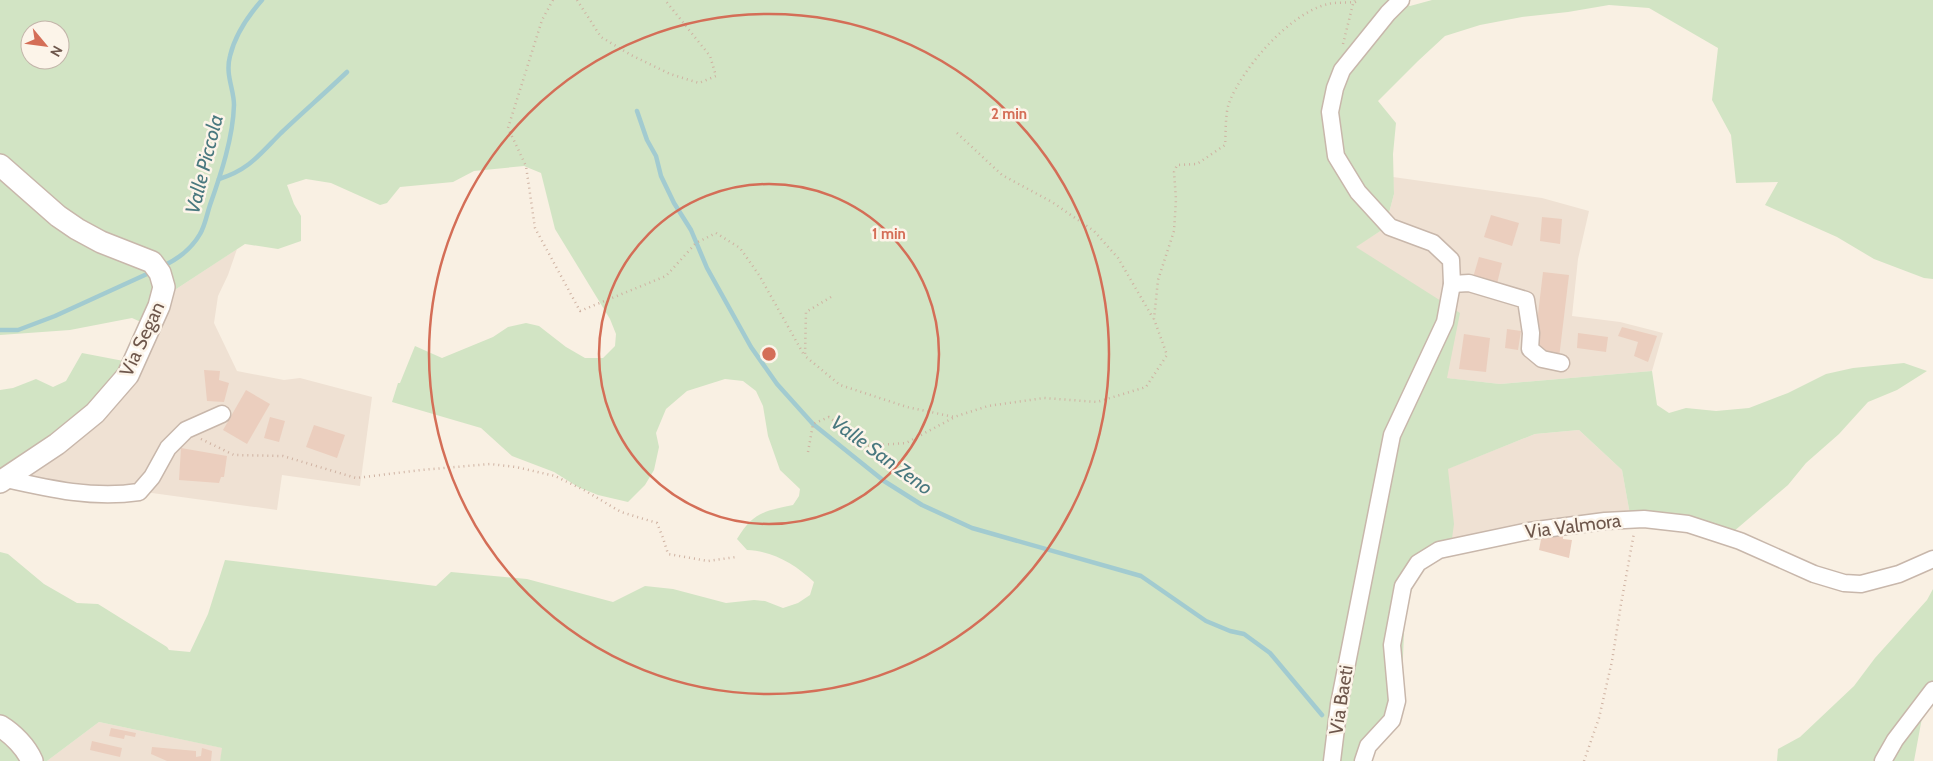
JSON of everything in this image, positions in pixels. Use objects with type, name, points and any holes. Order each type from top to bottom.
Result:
[{"type":"street","name":"Via Baeti","points":[[1332,761],[1339,704],[1392,435],[1445,322],[1452,284],[1451,260],[1433,243],[1390,227],[1358,192],[1336,156],[1330,112],[1335,88],[1342,70],[1388,13],[1401,0]]},
{"type":"street","name":"Via Segan","points":[[0,165],[58,216],[77,229],[101,242],[152,262],[160,273],[164,287],[159,306],[128,375],[95,413],[57,444],[3,480]]},
{"type":"street","points":[[1452,284],[1469,283],[1526,300],[1532,333],[1530,349],[1542,359],[1561,363]]},
{"type":"street","points":[[3,480],[88,495],[120,495],[139,492],[152,476],[168,448],[186,430],[222,414]]},
{"type":"street","name":"Via Valmora","points":[[1363,761],[1368,746],[1392,720],[1397,701],[1392,645],[1402,586],[1418,564],[1439,550],[1529,531],[1636,519],[1688,524],[1740,541],[1814,574],[1844,583],[1861,584],[1898,574],[1933,559]]},
{"type":"street","points":[[1883,761],[1895,740],[1933,690]]},
{"type":"street","points":[[0,726],[10,732],[29,754],[32,761]]},
{"type":"path","points":[[553,0],[542,20],[508,128],[526,166],[534,228],[580,311],[666,276],[696,243],[716,233],[740,248],[759,275],[805,356],[840,385],[907,406],[954,417]]},
{"type":"path","points":[[577,0],[601,37],[631,56],[670,74],[699,84],[716,76],[710,56],[665,0]]},
{"type":"path","points":[[1154,319],[1158,280],[1174,231],[1176,199],[1174,172],[1178,165],[1197,164],[1225,145],[1228,104],[1267,45],[1293,20],[1327,4],[1356,1],[1342,49],[1342,70]]},
{"type":"path","points":[[808,452],[813,424],[829,417],[866,446],[906,443],[954,417],[988,406],[1044,398],[1096,402],[1146,387],[1167,355],[1154,319],[1118,258],[1094,231],[1052,202],[1002,175],[957,133]]},
{"type":"path","points":[[805,356],[806,312],[831,297]]},
{"type":"path","points":[[186,430],[234,455],[283,456],[356,478],[490,464],[516,467],[555,476],[584,490],[621,512],[657,524],[668,554],[708,562],[736,556]]},
{"type":"path","points":[[1584,761],[1599,718],[1612,661],[1636,519]]},
{"type":"shaded area","points":[[1393,177],[1542,198],[1589,211],[1578,259],[1572,316],[1620,322],[1663,333],[1652,371],[1500,384],[1446,378],[1355,247],[1385,228],[1394,194]]},
{"type":"shaded area","points":[[237,249],[218,296],[214,323],[237,371],[284,380],[300,378],[372,397],[360,486],[282,475],[277,510],[79,483],[13,477],[99,408],[164,297]]},
{"type":"shaded area","points":[[1579,430],[1622,470],[1631,520],[1450,553],[1447,469],[1535,434]]},
{"type":"shaded area","points":[[99,722],[223,748],[220,761],[47,761]]},
{"type":"green space","points":[[0,0],[1400,0],[1410,6],[1432,0],[1933,0],[1933,279],[1924,278],[1874,259],[1837,237],[1765,205],[1778,182],[1736,183],[1731,135],[1712,100],[1718,48],[1649,8],[1609,5],[1522,17],[1480,25],[1445,36],[1378,101],[1396,123],[1393,154],[1394,194],[1385,228],[1356,247],[1460,313],[1447,378],[1500,384],[1652,371],[1657,405],[1669,413],[1686,408],[1716,411],[1749,408],[1788,393],[1826,374],[1853,368],[1904,363],[1927,371],[1897,390],[1868,402],[1839,434],[1806,463],[1788,485],[1726,538],[1631,520],[1622,470],[1579,430],[1535,434],[1448,469],[1454,524],[1450,553],[1420,567],[1405,609],[1402,680],[1368,761],[220,761],[222,748],[99,722],[47,761],[0,761],[0,552],[8,554],[44,584],[77,603],[98,604],[169,650],[190,652],[208,614],[225,560],[436,586],[451,572],[527,579],[613,602],[645,586],[673,589],[726,603],[754,600],[765,601],[783,608],[798,603],[810,595],[814,582],[791,564],[775,556],[747,550],[737,539],[749,523],[760,514],[793,505],[799,496],[800,489],[780,470],[768,436],[763,406],[756,391],[743,381],[725,379],[687,391],[666,409],[656,433],[659,447],[654,470],[645,485],[628,502],[598,495],[578,487],[554,472],[512,456],[481,428],[392,402],[398,383],[400,383],[415,346],[442,358],[493,337],[508,327],[526,323],[539,326],[566,347],[585,358],[603,358],[615,346],[616,334],[610,319],[555,229],[541,173],[524,166],[474,171],[453,182],[400,187],[387,203],[380,205],[331,183],[306,179],[287,185],[301,216],[301,241],[278,249],[245,244],[164,297],[152,327],[132,318],[70,330],[0,335]]},
{"type":"green space","points":[[82,353],[134,363],[99,408],[0,485],[0,390],[13,388],[36,379],[53,387],[66,381]]},
{"type":"green space","points":[[1933,589],[1933,691],[1926,696],[1914,761],[1777,761],[1778,749],[1800,737],[1854,686],[1875,658],[1927,600]]},
{"type":"building","points":[[1491,215],[1519,223],[1512,246],[1484,237]]},
{"type":"building","points":[[1542,217],[1562,219],[1560,244],[1540,241]]},
{"type":"building","points":[[1479,257],[1502,263],[1496,288],[1472,281]]},
{"type":"building","points":[[1543,272],[1569,275],[1559,358],[1544,356],[1545,349],[1534,348]]},
{"type":"building","points":[[1622,327],[1657,336],[1648,362],[1634,356],[1638,342],[1618,336]]},
{"type":"building","points":[[1507,329],[1521,331],[1518,350],[1505,348]]},
{"type":"building","points":[[1578,333],[1608,337],[1606,352],[1577,348]]},
{"type":"building","points":[[1464,334],[1490,338],[1486,372],[1459,369]]},
{"type":"building","points":[[204,370],[220,371],[219,380],[229,383],[224,402],[207,401]]},
{"type":"building","points":[[246,390],[270,404],[247,444],[223,430]]},
{"type":"building","points":[[270,417],[285,421],[279,442],[264,438]]},
{"type":"building","points":[[314,425],[345,435],[337,458],[306,447]]},
{"type":"building","points":[[181,448],[227,456],[224,477],[221,477],[219,483],[179,480]]},
{"type":"building","points":[[1542,534],[1563,535],[1563,539],[1572,540],[1569,558],[1539,550]]},
{"type":"building","points":[[111,728],[136,733],[135,737],[125,735],[124,739],[109,736]]},
{"type":"building","points":[[92,741],[122,748],[120,757],[90,750]]},
{"type":"building","points":[[152,747],[196,751],[196,757],[201,756],[202,748],[212,751],[211,761],[167,761],[151,754]]},
{"type":"waterway","name":"Valle Piccola","points":[[163,266],[189,248],[197,239],[203,227],[229,143],[233,118],[234,99],[229,76],[230,56],[243,26],[262,0]]},
{"type":"waterway","points":[[219,179],[246,166],[347,72]]},
{"type":"waterway","name":"Valle San Zeno","points":[[637,111],[647,140],[656,156],[661,176],[674,203],[691,230],[707,268],[751,347],[777,384],[813,424],[884,481],[922,505],[972,528],[1141,576],[1206,621],[1230,631],[1244,634],[1270,653],[1322,715]]},
{"type":"waterway","name":"Valle Piccola","points":[[0,330],[18,330],[55,316],[147,274]]}]
